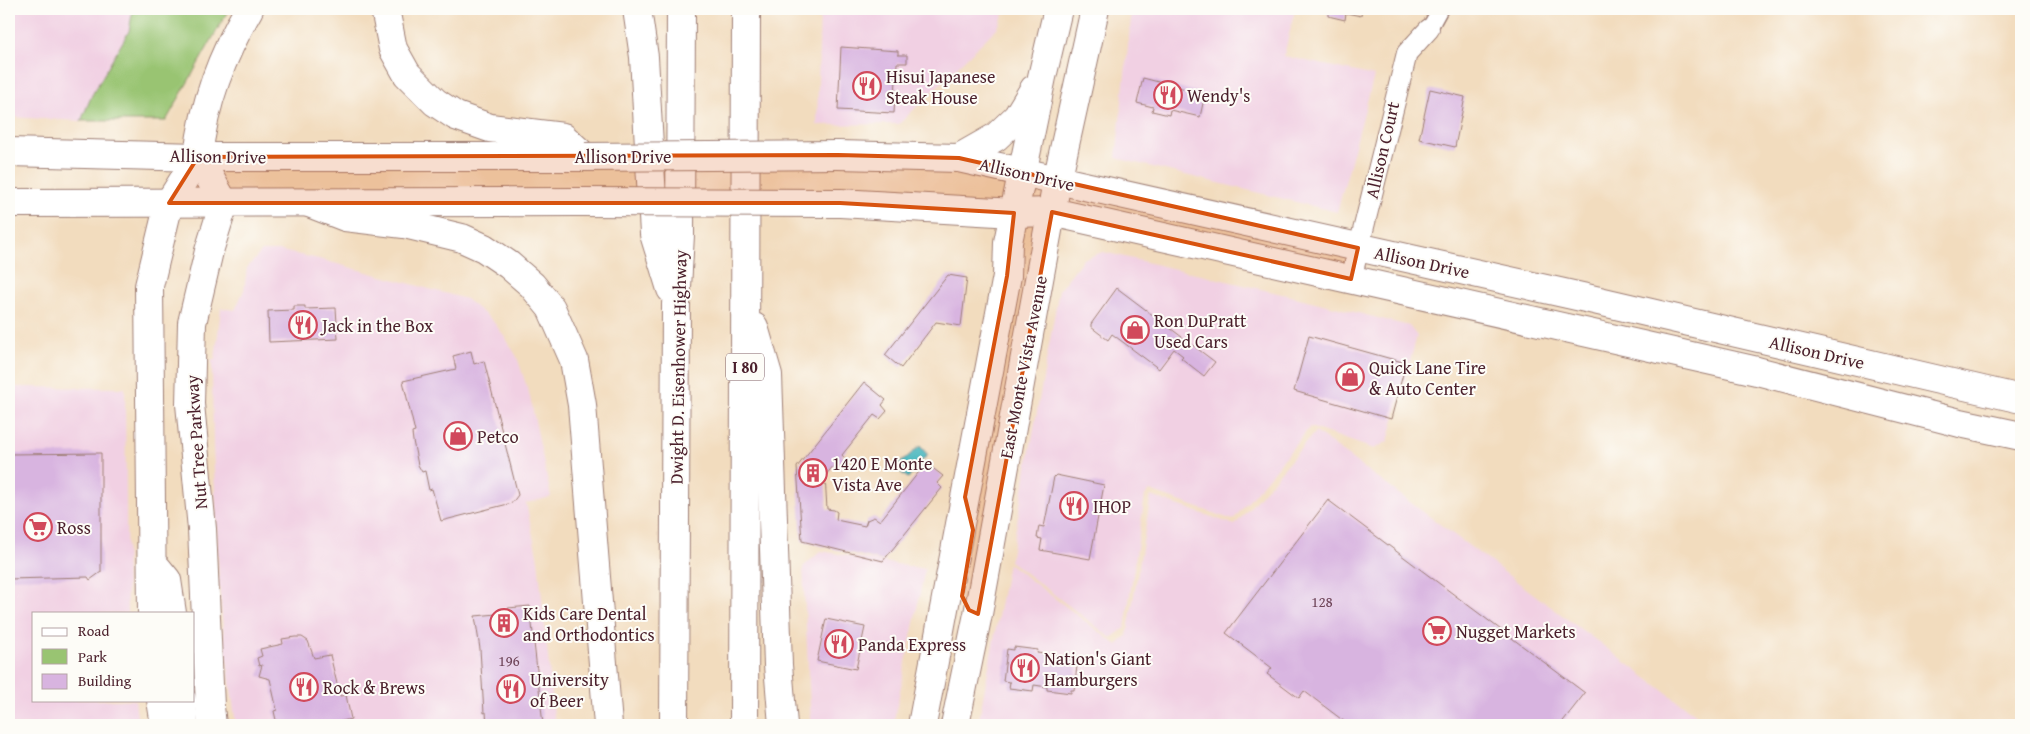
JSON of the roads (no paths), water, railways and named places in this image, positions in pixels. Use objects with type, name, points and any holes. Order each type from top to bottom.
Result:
[{"type":"main road","points":[[152,612],[149,286],[169,203],[198,157],[201,130],[216,76],[230,42],[249,9]]},
{"type":"main road","points":[[385,9],[393,50],[407,74],[435,102],[456,116],[490,128],[563,137],[585,156]]},
{"type":"main road","points":[[637,9],[644,57],[654,234],[676,305]]},
{"type":"main road","name":"Dwight D. Eisenhower Highway","points":[[674,725],[676,305],[680,235],[681,9]]},
{"type":"main road","name":"I 80","points":[[744,725],[746,9]]},
{"type":"main road","name":"East Monte Vista Avenue","points":[[922,725],[1007,276],[1007,247],[1058,9]]},
{"type":"main road","name":"East Monte Vista Avenue","points":[[955,725],[978,614],[1057,181],[1095,9]]},
{"type":"main road","points":[[958,158],[996,137],[1017,117],[1042,77]]},
{"type":"main road","name":"Allison Drive","points":[[9,152],[198,157],[838,155],[958,158],[1586,298],[2021,399]]},
{"type":"main road","points":[[198,157],[224,203]]},
{"type":"main road","points":[[309,202],[345,217],[404,224],[462,238],[484,248],[509,265],[532,285],[552,308],[574,360],[582,405],[608,725]]},
{"type":"main road","name":"Allison Drive","points":[[9,203],[840,203],[1014,213],[1052,212],[1757,371],[1960,423],[2021,436]]},
{"type":"main road","name":"Nut Tree Parkway","points":[[212,725],[202,529],[190,404],[190,386],[192,323],[209,251],[224,203]]},
{"type":"main road","points":[[745,299],[768,375],[782,725]]},
{"type":"main road","points":[[966,497],[972,517],[973,530],[962,585],[962,596],[969,610],[978,614]]},
{"type":"main road","points":[[151,560],[167,580],[172,612]]},
{"type":"main road","points":[[945,605],[956,618],[958,635],[943,711],[945,725]]},
{"type":"main road","points":[[162,702],[165,725]]},
{"type":"main road","points":[[182,702],[184,725]]},
{"type":"street","points":[[1429,29],[1440,9]]},
{"type":"street","name":"Allison Court","points":[[1351,279],[1407,53],[1429,29]]},
{"type":"water","points":[[920,446],[928,455],[915,467],[917,470],[908,478],[900,472],[897,466]]},
{"type":"place","name":"Hisui Japanese Steak House","points":[[867,86]]},
{"type":"place","name":"Wendy's","points":[[1168,95]]},
{"type":"place","name":"Jack in the Box","points":[[303,325]]},
{"type":"place","name":"Ron DuPratt Used Cars","points":[[1135,330]]},
{"type":"place","name":"Quick Lane Tire & Auto Center","points":[[1350,377]]},
{"type":"place","name":"Petco","points":[[458,436]]},
{"type":"place","name":"1420 E Monte Vista Ave","points":[[813,473]]},
{"type":"place","name":"IHOP","points":[[1074,506]]},
{"type":"place","name":"Ross","points":[[38,527]]},
{"type":"place","name":"Kids Care Dental and Orthodontics","points":[[504,623]]},
{"type":"place","name":"Nugget Markets","points":[[1437,631]]},
{"type":"place","name":"Panda Express","points":[[839,644]]},
{"type":"place","name":"Nation's Giant Hamburgers","points":[[1025,668]]},
{"type":"place","name":"Rock & Brews","points":[[304,687]]},
{"type":"place","name":"University of Beer","points":[[511,689]]}]
